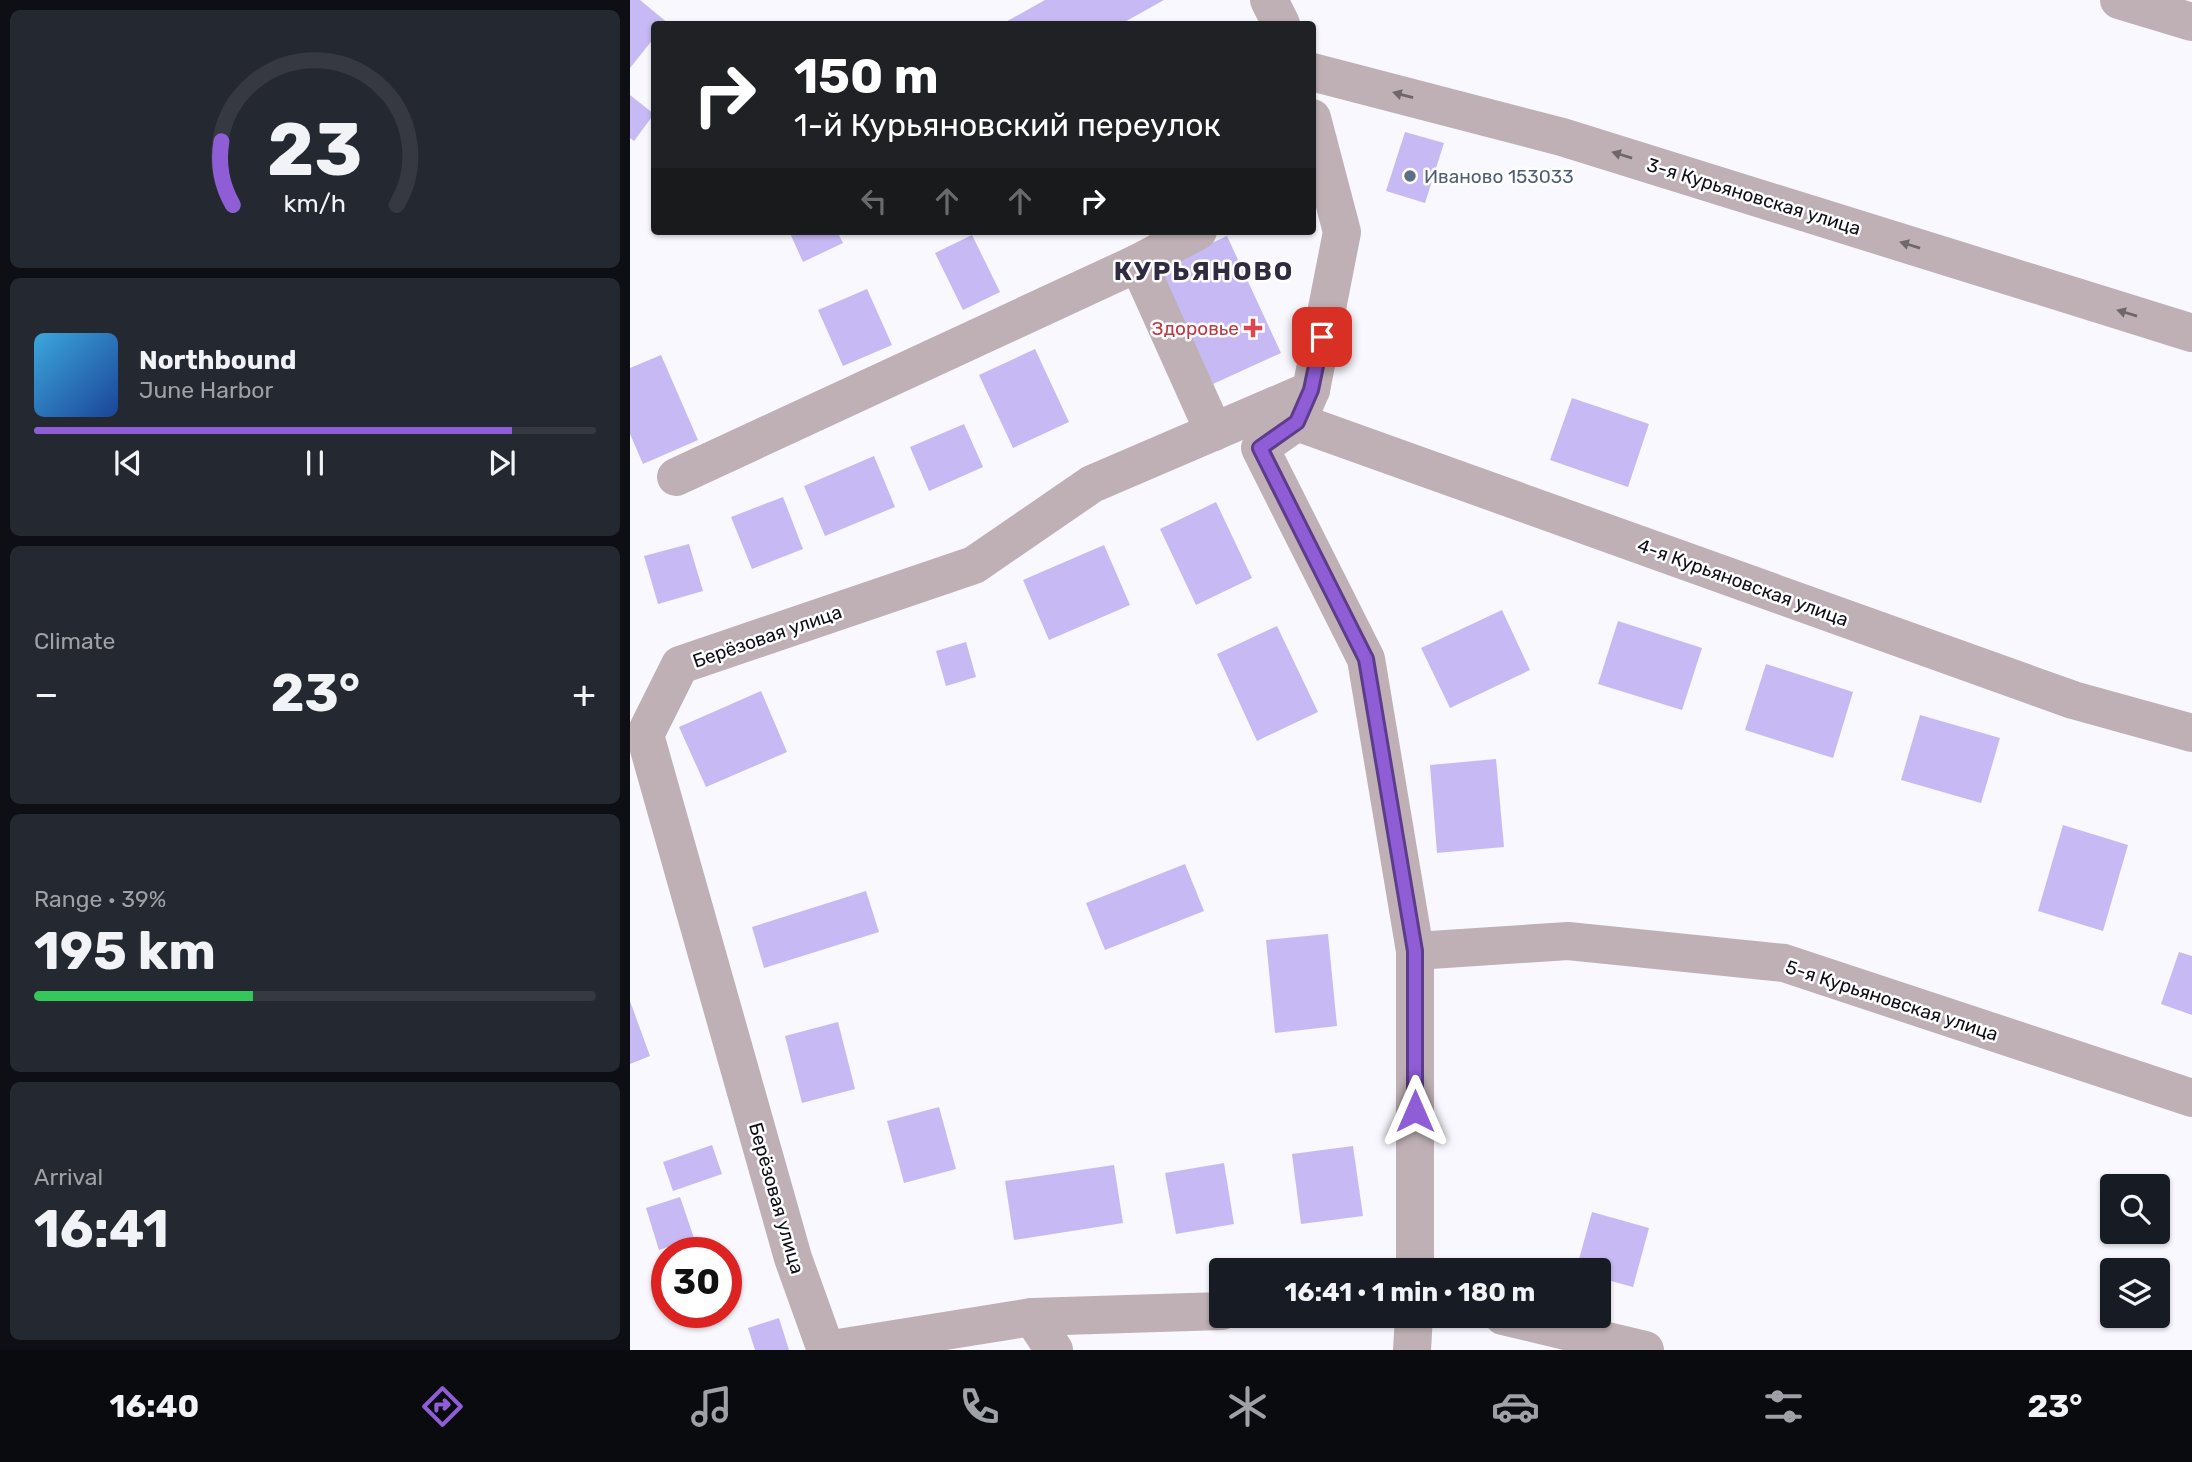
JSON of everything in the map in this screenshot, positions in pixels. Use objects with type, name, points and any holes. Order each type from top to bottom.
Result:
[{"type":"street","points":[[1269,0],[1280,21]]},
{"type":"street","points":[[2119,0],[2192,22]]},
{"type":"street","name":"3-я Курьяновская улица","points":[[1316,73],[1562,137],[2192,333]]},
{"type":"street","points":[[1316,146],[1320,174],[1342,232],[1304,406],[1260,448],[1366,659],[1415,951],[1415,1258]]},
{"type":"street","points":[[676,477],[1138,263],[1190,235]]},
{"type":"street","points":[[1138,263],[1214,432]]},
{"type":"street","name":"Берёзовая улица","points":[[826,1350],[793,1258],[645,735],[680,666],[974,565],[1092,484],[1214,432],[1304,406]]},
{"type":"street","name":"4-я Курьяновская улица","points":[[1304,406],[2060,695],[2192,733]]},
{"type":"street","name":"5-я Курьяновская улица","points":[[1415,951],[1568,941],[1784,963],[2192,1098]]},
{"type":"street","points":[[826,1350],[1032,1317],[1209,1311]]},
{"type":"street","points":[[1032,1317],[1054,1350]]},
{"type":"street","points":[[1412,1350],[1413,1328]]},
{"type":"street","points":[[1553,1328],[1645,1350]]},
{"type":"building","points":[[630,0],[640,0],[665,21],[651,21],[651,42],[630,68]]},
{"type":"building","points":[[1045,0],[1164,0],[1126,21],[1007,21]]},
{"type":"building","points":[[630,95],[651,112],[651,118],[634,141],[630,138]]},
{"type":"building","points":[[1405,132],[1444,143],[1425,203],[1386,191]]},
{"type":"building","points":[[791,235],[839,235],[843,243],[803,262]]},
{"type":"building","points":[[972,235],[1000,292],[963,310],[935,253]]},
{"type":"building","points":[[1227,236],[1281,353],[1213,384],[1159,267]]},
{"type":"building","points":[[867,289],[892,345],[843,366],[818,310]]},
{"type":"building","points":[[1035,349],[1069,422],[1013,448],[979,375]]},
{"type":"building","points":[[661,355],[698,440],[643,464],[630,434],[630,368]]},
{"type":"building","points":[[1572,398],[1649,424],[1628,487],[1550,460]]},
{"type":"building","points":[[964,424],[983,467],[929,491],[910,447]]},
{"type":"building","points":[[874,456],[895,507],[825,536],[804,486]]},
{"type":"building","points":[[783,497],[803,549],[752,569],[731,517]]},
{"type":"building","points":[[1216,502],[1252,578],[1196,605],[1160,529]]},
{"type":"building","points":[[689,544],[703,591],[658,604],[644,556]]},
{"type":"building","points":[[1104,545],[1130,605],[1049,640],[1023,580]]},
{"type":"building","points":[[1502,610],[1530,670],[1450,708],[1421,648]]},
{"type":"building","points":[[1618,621],[1702,648],[1682,710],[1598,684]]},
{"type":"building","points":[[1277,626],[1318,712],[1257,741],[1217,654]]},
{"type":"building","points":[[966,642],[976,677],[946,686],[936,651]]},
{"type":"building","points":[[1766,664],[1853,692],[1833,758],[1745,730]]},
{"type":"building","points":[[761,691],[787,752],[706,787],[679,727]]},
{"type":"building","points":[[1920,715],[2000,738],[1981,803],[1901,780]]},
{"type":"building","points":[[1496,759],[1504,847],[1437,853],[1430,765]]},
{"type":"building","points":[[2063,825],[2128,845],[2103,931],[2038,911]]},
{"type":"building","points":[[1185,864],[1204,911],[1105,950],[1086,903]]},
{"type":"building","points":[[866,891],[879,932],[764,968],[752,927]]},
{"type":"building","points":[[1328,934],[1337,1026],[1275,1033],[1266,940]]},
{"type":"building","points":[[2179,952],[2192,956],[2192,1015],[2161,1004]]},
{"type":"building","points":[[630,1001],[650,1056],[630,1064]]},
{"type":"building","points":[[838,1022],[855,1089],[802,1103],[785,1036]]},
{"type":"building","points":[[939,1107],[956,1169],[904,1183],[887,1121]]},
{"type":"building","points":[[712,1145],[722,1174],[673,1191],[663,1162]]},
{"type":"building","points":[[1353,1146],[1363,1216],[1301,1224],[1292,1154]]},
{"type":"building","points":[[1224,1163],[1234,1224],[1176,1234],[1165,1173]]},
{"type":"building","points":[[1114,1165],[1123,1223],[1014,1240],[1005,1181]]},
{"type":"building","points":[[680,1197],[694,1237],[655,1237],[646,1208]]},
{"type":"building","points":[[1592,1212],[1649,1228],[1633,1287],[1611,1281],[1611,1258],[1579,1258]]},
{"type":"building","points":[[779,1318],[789,1350],[755,1350],[748,1328]]},
{"type":"place","name":"Иваново 153033","points":[[1410,176]]},
{"type":"place","name":"Здоровье","points":[[1253,328]]},
{"type":"district","name":"КУРЬЯНОВО","points":[[1204,271]]},
{"type":"route","points":[[1322,337],[1311,390],[1297,422],[1260,448],[1366,659],[1415,951],[1415,1111]]}]
